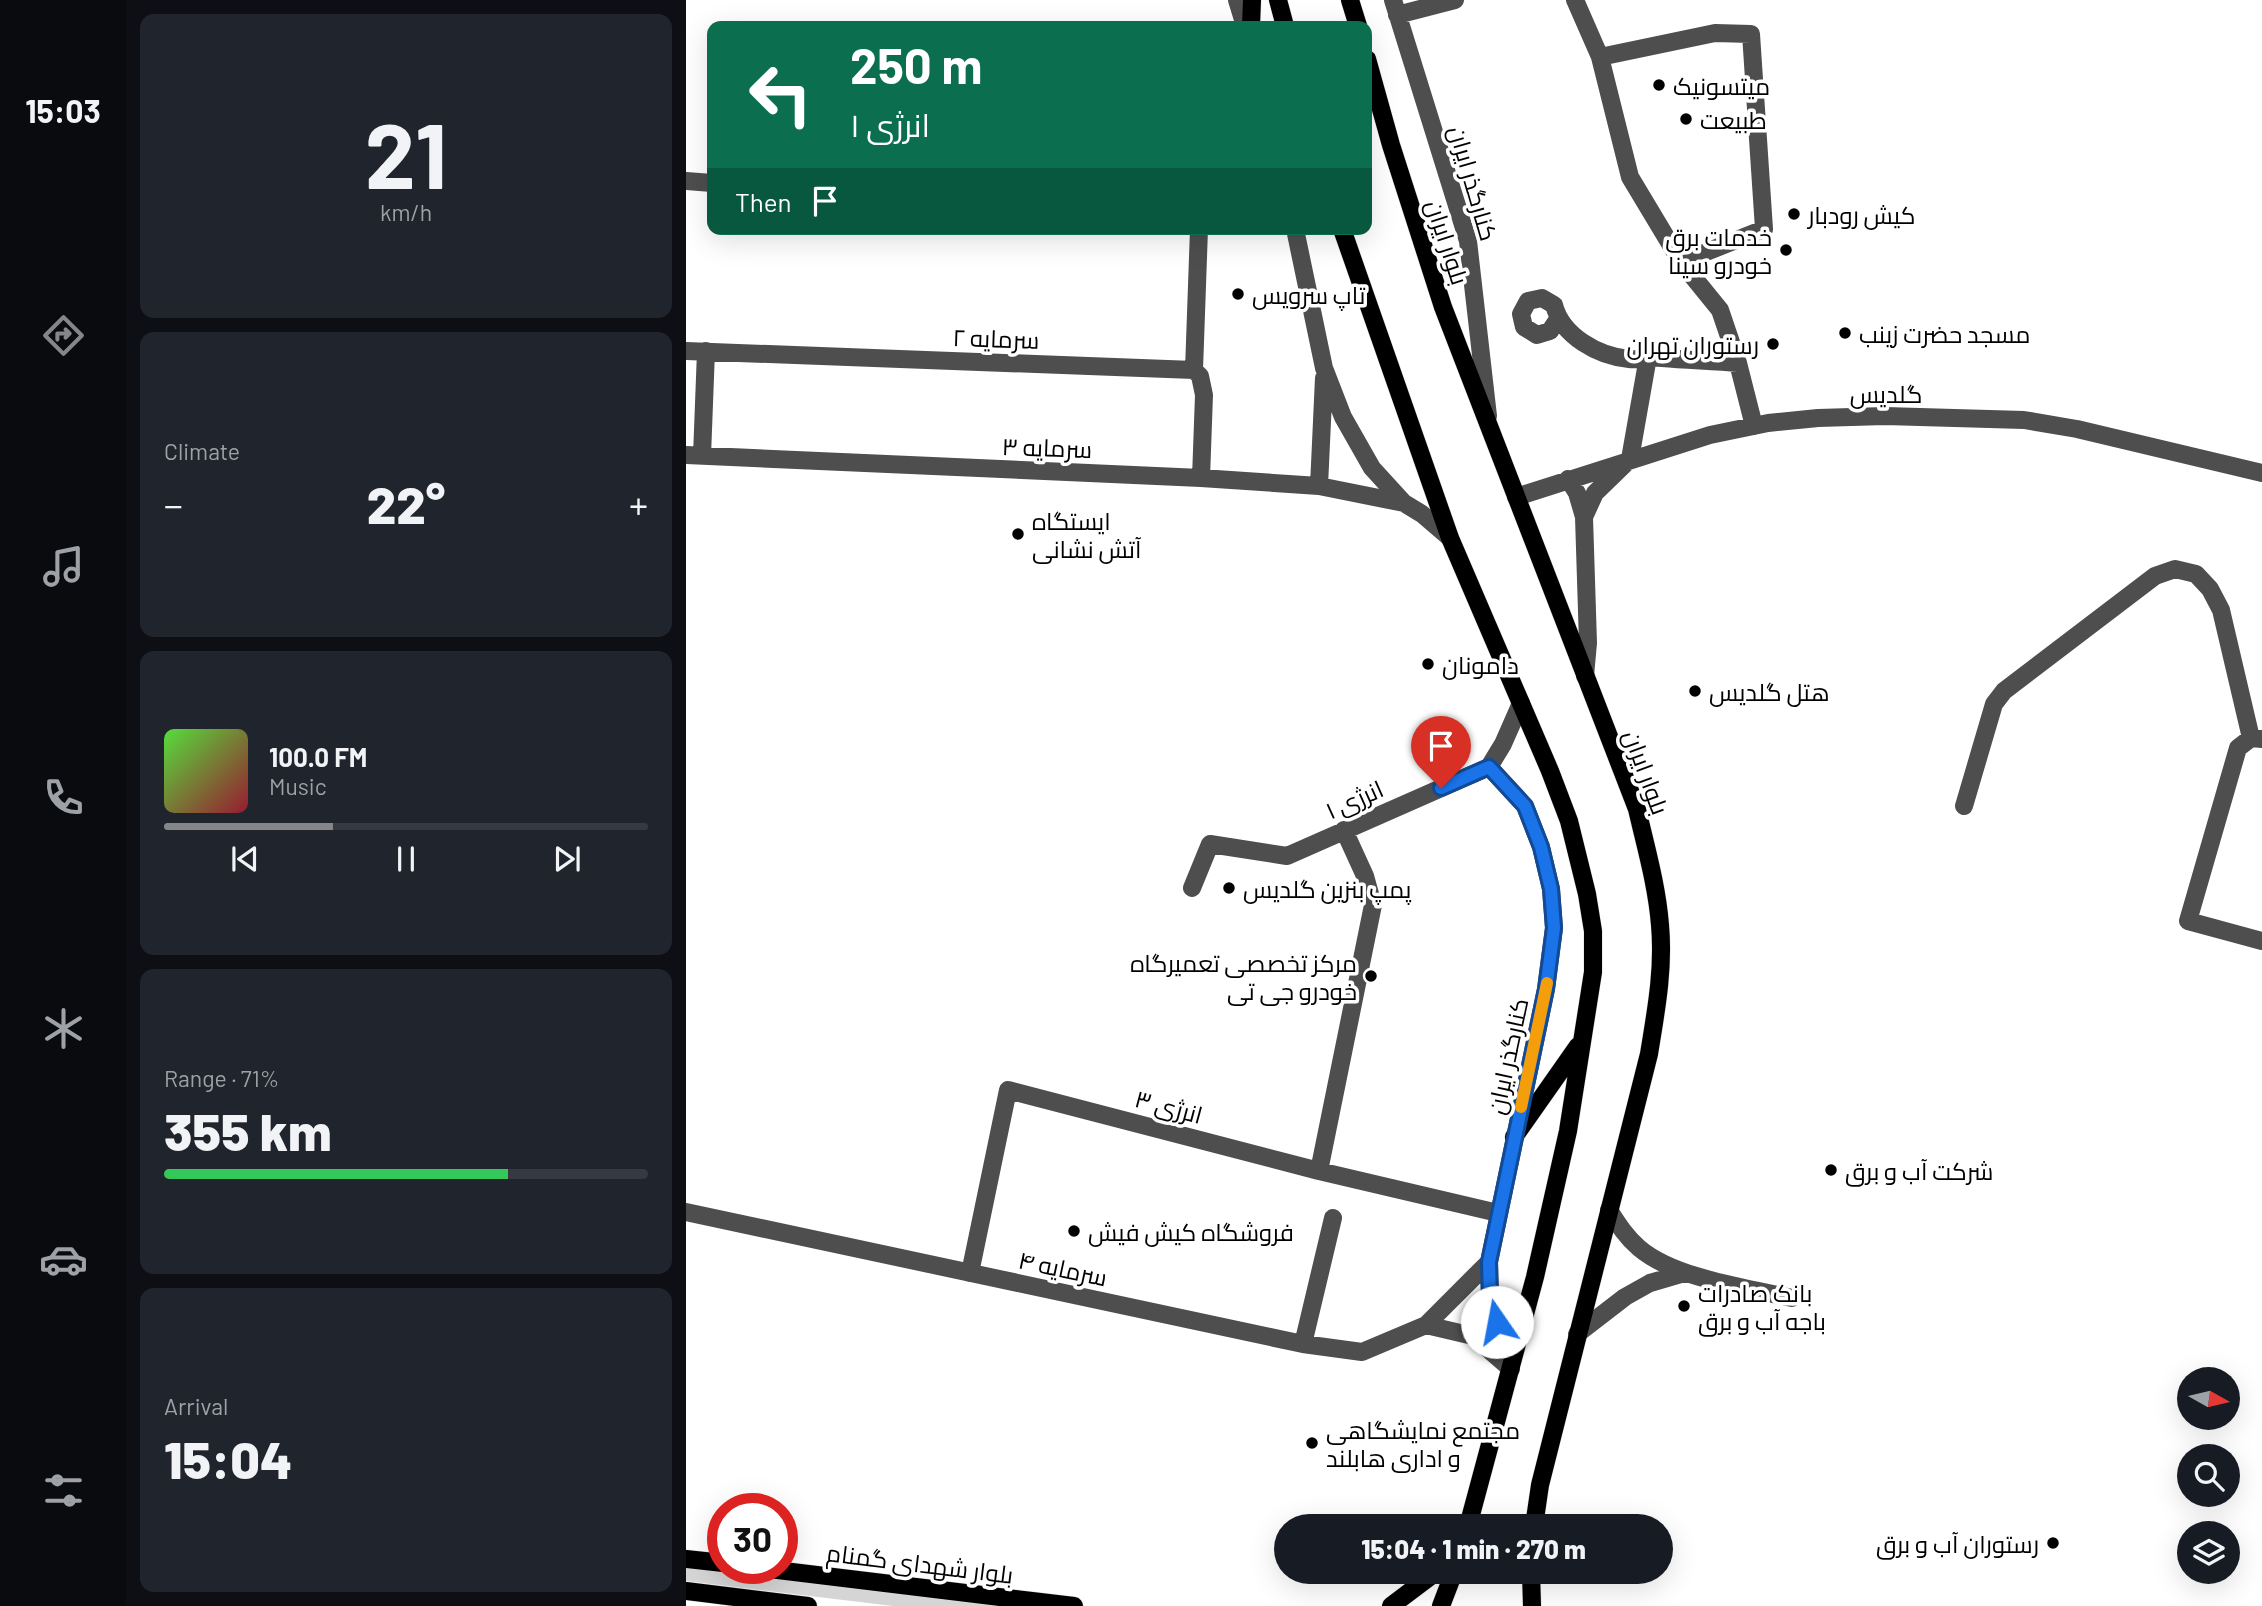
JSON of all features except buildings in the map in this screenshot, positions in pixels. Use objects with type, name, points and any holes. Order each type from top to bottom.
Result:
[{"type":"main road","points":[[1251,21],[1252,0]]},
{"type":"main road","points":[[1278,0],[1284,21]]},
{"type":"main road","points":[[1350,0],[1356,21]]},
{"type":"main road","name":"بلوار ایران","points":[[1372,77],[1443,307],[1637,809],[1655,883],[1661,927],[1660,983],[1649,1054],[1540,1485],[1536,1514]]},
{"type":"main road","points":[[1344,235],[1450,538],[1569,821],[1593,931],[1593,972],[1568,1131],[1535,1277],[1471,1514]]},
{"type":"main road","points":[[1514,1137],[1582,1040]]},
{"type":"main road","points":[[686,1559],[707,1561]]},
{"type":"main road","name":"بلوار شهدای گمنام","points":[[798,1573],[1074,1606]]},
{"type":"main road","points":[[1391,1606],[1420,1584]]},
{"type":"main road","points":[[1441,1606],[1449,1584]]},
{"type":"main road","points":[[1531,1584],[1532,1606]]},
{"type":"main road","points":[[686,1591],[808,1606]]},
{"type":"street","points":[[1237,0],[1243,21]]},
{"type":"street","points":[[1395,8],[1455,0]]},
{"type":"street","points":[[1575,0],[1600,57],[1630,177],[1682,261],[1720,310],[1738,363],[1754,426]]},
{"type":"street","name":"کنارگذر ایران","points":[[1395,8],[1468,241],[1489,426]]},
{"type":"street","points":[[1600,57],[1715,33],[1751,34],[1764,229],[1682,261]]},
{"type":"street","points":[[686,181],[707,183]]},
{"type":"street","points":[[1199,235],[1194,370],[1200,376],[1204,394],[1201,478]]},
{"type":"street","points":[[1296,235],[1324,368],[1343,418],[1372,468],[1404,503],[1422,514],[1450,538]]},
{"type":"street","points":[[1558,319],[1596,351],[1632,359],[1648,357],[1738,363]]},
{"type":"street","name":"سرمایه ۲","points":[[686,351],[1194,370]]},
{"type":"street","points":[[694,456],[706,351]]},
{"type":"street","points":[[1584,517],[1595,493],[1630,459],[1648,357]]},
{"type":"street","points":[[1319,486],[1324,368]]},
{"type":"street","name":"گلدیس","points":[[1516,497],[1710,435],[1818,418],[1885,416],[2024,420],[2077,429],[2262,472]]},
{"type":"street","name":"سرمایه ۳","points":[[694,456],[1201,478],[1319,486],[1404,503]]},
{"type":"street","points":[[1569,480],[1577,493],[1584,517],[1588,643],[1585,676]]},
{"type":"street","points":[[1964,806],[1994,704],[2004,691],[2155,576],[2175,569],[2196,574],[2210,589],[2221,610],[2257,739],[2238,748],[2188,921],[2262,942]]},
{"type":"street","points":[[1489,767],[1503,744],[1521,703]]},
{"type":"street","name":"کنارگذر ایران","points":[[1489,767],[1525,806],[1541,847],[1549,878],[1554,928],[1546,989],[1489,1262],[1490,1298],[1511,1369]]},
{"type":"street","name":"انرژی ۱","points":[[1192,888],[1210,844],[1287,856],[1489,767]]},
{"type":"street","points":[[1319,1171],[1373,905],[1365,876],[1344,830]]},
{"type":"street","name":"انرژی ۳","points":[[970,1273],[1008,1090],[1319,1171],[1498,1213]]},
{"type":"street","points":[[1609,1210],[1623,1233],[1641,1250],[1684,1273],[1792,1298]]},
{"type":"street","name":"سرمایه ۴","points":[[686,1212],[1303,1345],[1362,1352],[1426,1325]]},
{"type":"street","points":[[1303,1345],[1333,1218]]},
{"type":"street","points":[[1426,1325],[1489,1262]]},
{"type":"street","points":[[1577,1334],[1625,1297],[1650,1283],[1684,1273]]},
{"type":"street","points":[[1426,1325],[1472,1336],[1511,1369]]},
{"type":"shaded area","points":[[686,1563],[707,1566],[707,1584],[686,1581]]},
{"type":"shaded area","points":[[798,1577],[1041,1606],[893,1606],[711,1584],[798,1584]]},
{"type":"slow traffic","points":[[1521,1107],[1547,983]]},
{"type":"place","name":"میتسونیک","points":[[1659,85]]},
{"type":"place","name":"طبیعت","points":[[1686,119]]},
{"type":"place","name":"کیش رودبار","points":[[1794,214]]},
{"type":"place","name":"خدمات برق خودرو سینا","points":[[1786,250]]},
{"type":"place","name":"تاپ سرویس","points":[[1238,294]]},
{"type":"place","name":"مسجد حضرت زینب","points":[[1845,333]]},
{"type":"place","name":"رستوران تهران","points":[[1773,344]]},
{"type":"place","name":"ایستگاه آتش نشانی","points":[[1018,534]]},
{"type":"place","name":"دامونان","points":[[1428,664]]},
{"type":"place","name":"هتل گلدیس","points":[[1695,691]]},
{"type":"place","name":"پمپ بنزین گلدیس","points":[[1229,888]]},
{"type":"place","name":"مرکز تخصصی تعمیرگاه خودرو جی تی","points":[[1371,976]]},
{"type":"place","name":"شرکت آب و برق","points":[[1831,1170]]},
{"type":"place","name":"فروشگاه کیش فیش","points":[[1074,1231]]},
{"type":"place","name":"بانک صادرات باجه آب و برق","points":[[1684,1306]]},
{"type":"place","name":"مجتمع نمایشگاهی و اداری هابلند","points":[[1312,1443]]},
{"type":"place","name":"رستوران آب و برق","points":[[2053,1543]]},
{"type":"route","points":[[1441,788],[1489,767],[1525,806],[1541,847],[1551,889],[1554,928],[1546,989],[1489,1262],[1490,1298],[1497,1322]]}]
